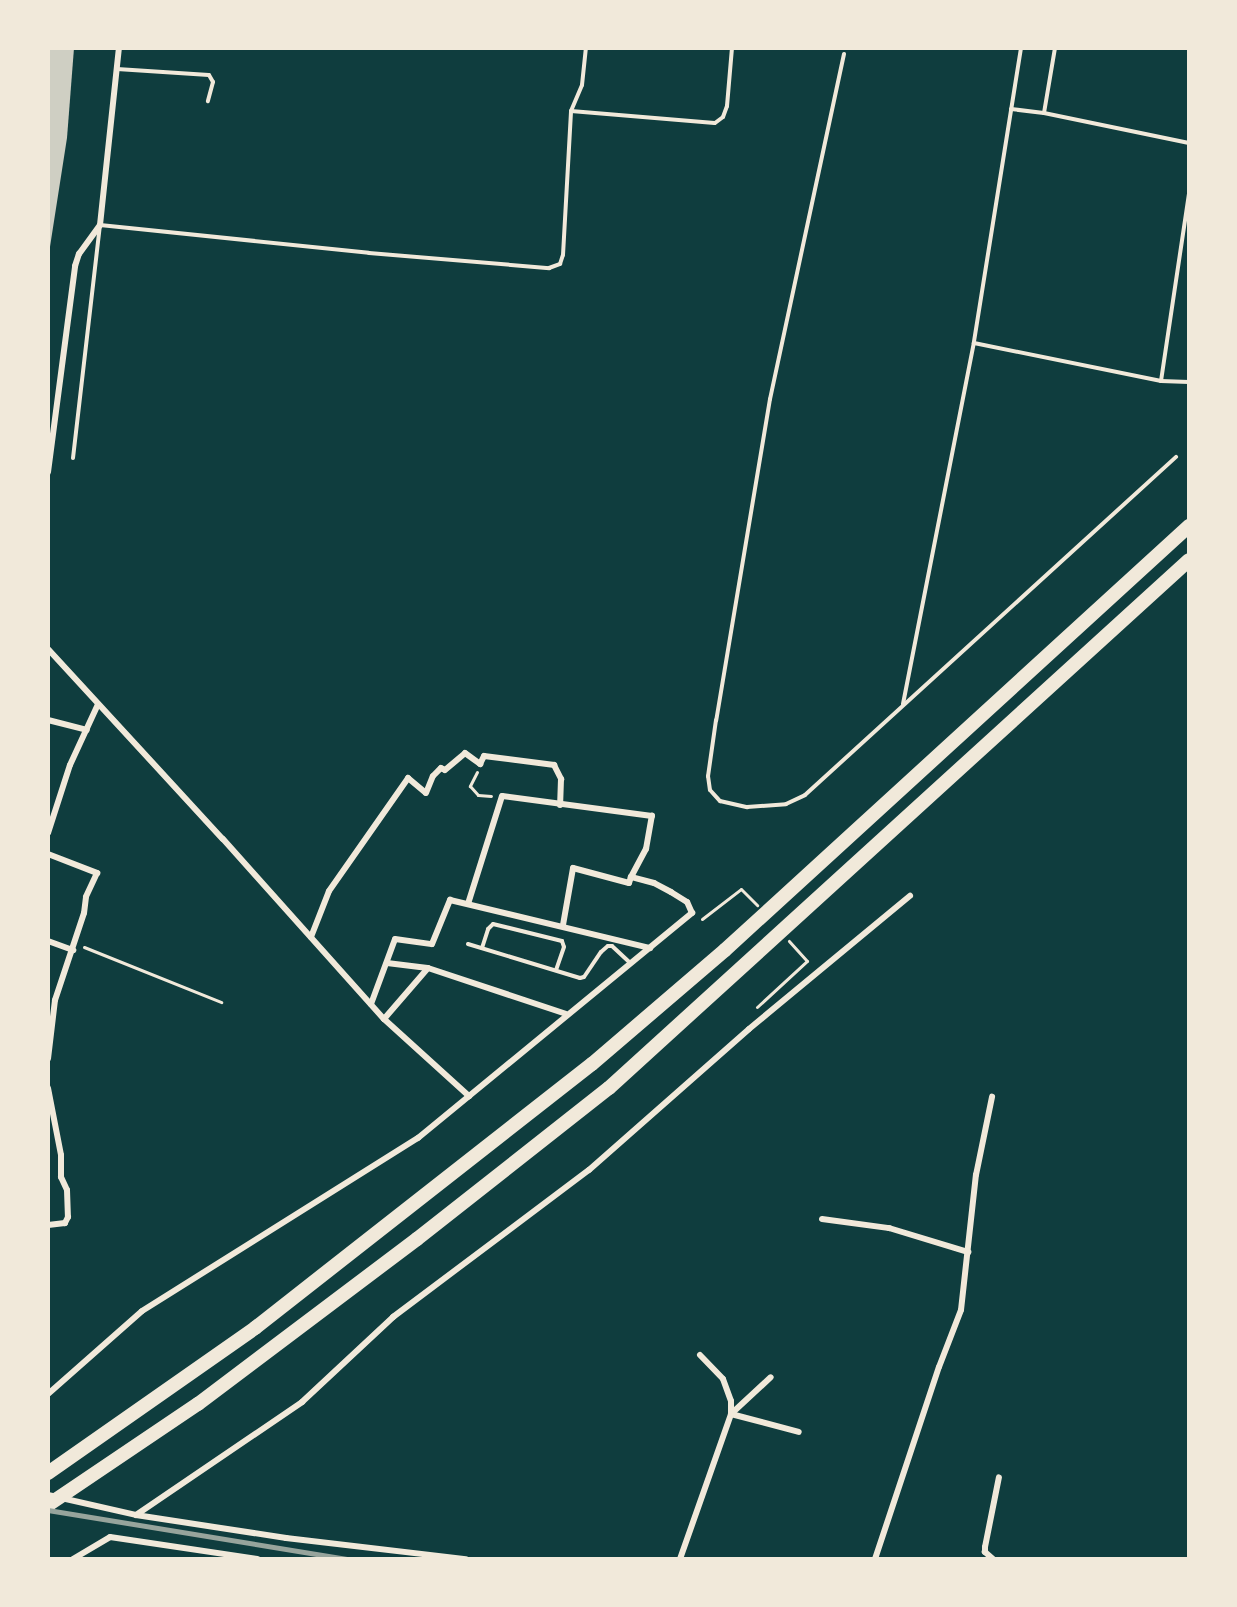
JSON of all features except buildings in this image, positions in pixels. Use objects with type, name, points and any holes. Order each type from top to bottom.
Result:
[{"type":"highway","points":[[48,1473],[255,1328],[592,1064],[725,950],[1189,526]]},
{"type":"highway","points":[[48,1505],[104,1470],[198,1404],[380,1267],[609,1088],[1189,560]]},
{"type":"street","points":[[48,472],[75,266],[79,254],[100,225],[119,48]]},
{"type":"street","points":[[48,649],[384,1019],[469,1096]]},
{"type":"street","points":[[48,833],[69,765],[98,704]]},
{"type":"street","points":[[48,720],[87,730]]},
{"type":"street","points":[[311,937],[335,881],[408,778],[426,793],[433,776],[441,768],[445,770],[465,753],[480,764],[484,756],[554,765],[556,774],[561,778],[560,805]]},
{"type":"street","points":[[468,904],[502,796],[652,816],[646,849],[629,883],[573,868],[563,925]]},
{"type":"street","points":[[48,854],[97,873],[86,897],[74,947],[51,999],[48,1059]]},
{"type":"street","points":[[48,1394],[142,1311],[418,1138],[566,1014],[692,913],[687,902],[654,883],[631,877]]},
{"type":"street","points":[[136,1515],[302,1402],[393,1317],[589,1170],[749,1029],[910,896]]},
{"type":"street","points":[[371,1004],[395,939],[432,944],[447,901],[563,925],[650,948]]},
{"type":"street","points":[[48,941],[74,947]]},
{"type":"street","points":[[387,963],[428,968],[566,1014]]},
{"type":"street","points":[[384,1019],[428,968]]},
{"type":"street","points":[[48,1088],[59,1143],[61,1177],[67,1190],[68,1217],[65,1223],[48,1225]]},
{"type":"street","points":[[875,1559],[939,1367],[961,1310],[976,1175],[992,1097]]},
{"type":"street","points":[[822,1219],[889,1228],[968,1252]]},
{"type":"street","points":[[680,1559],[731,1414],[731,1401],[723,1379],[700,1355]]},
{"type":"street","points":[[731,1414],[771,1377]]},
{"type":"street","points":[[731,1414],[799,1432]]},
{"type":"street","points":[[993,1559],[985,1552],[985,1547],[999,1477]]},
{"type":"street","points":[[48,1495],[136,1515],[330,1544],[466,1559]]},
{"type":"street","points":[[74,1559],[110,1537],[257,1559]]},
{"type":"lane","points":[[73,458],[100,225],[369,253],[549,268],[560,264],[563,255],[571,111],[582,85],[586,48]]},
{"type":"lane","points":[[571,111],[715,123],[723,117],[728,106],[732,48]]},
{"type":"lane","points":[[903,705],[974,343],[1021,48]]},
{"type":"lane","points":[[1044,113],[1055,48]]},
{"type":"lane","points":[[844,54],[770,399],[716,720],[708,776],[710,790],[720,801],[763,807],[786,804],[804,795],[1176,457]]},
{"type":"lane","points":[[117,69],[209,75],[213,81],[208,100]]},
{"type":"lane","points":[[1011,109],[1044,113],[1189,143]]},
{"type":"lane","points":[[1161,381],[1189,193]]},
{"type":"lane","points":[[974,343],[1161,381],[1189,382]]},
{"type":"lane","points":[[482,948],[488,929],[493,924],[562,941],[564,946],[556,970]]},
{"type":"lane","points":[[468,944],[583,978],[601,952],[608,946],[612,946],[630,963]]},
{"type":"path","points":[[480,764],[470,786],[478,795],[502,796]]},
{"type":"path","points":[[681,923],[687,930],[741,889],[746,893]]},
{"type":"path","points":[[74,947],[221,1002]]},
{"type":"path","points":[[749,1029],[742,1020],[807,961]]},
{"type":"railway","points":[[48,1510],[348,1559]]}]
